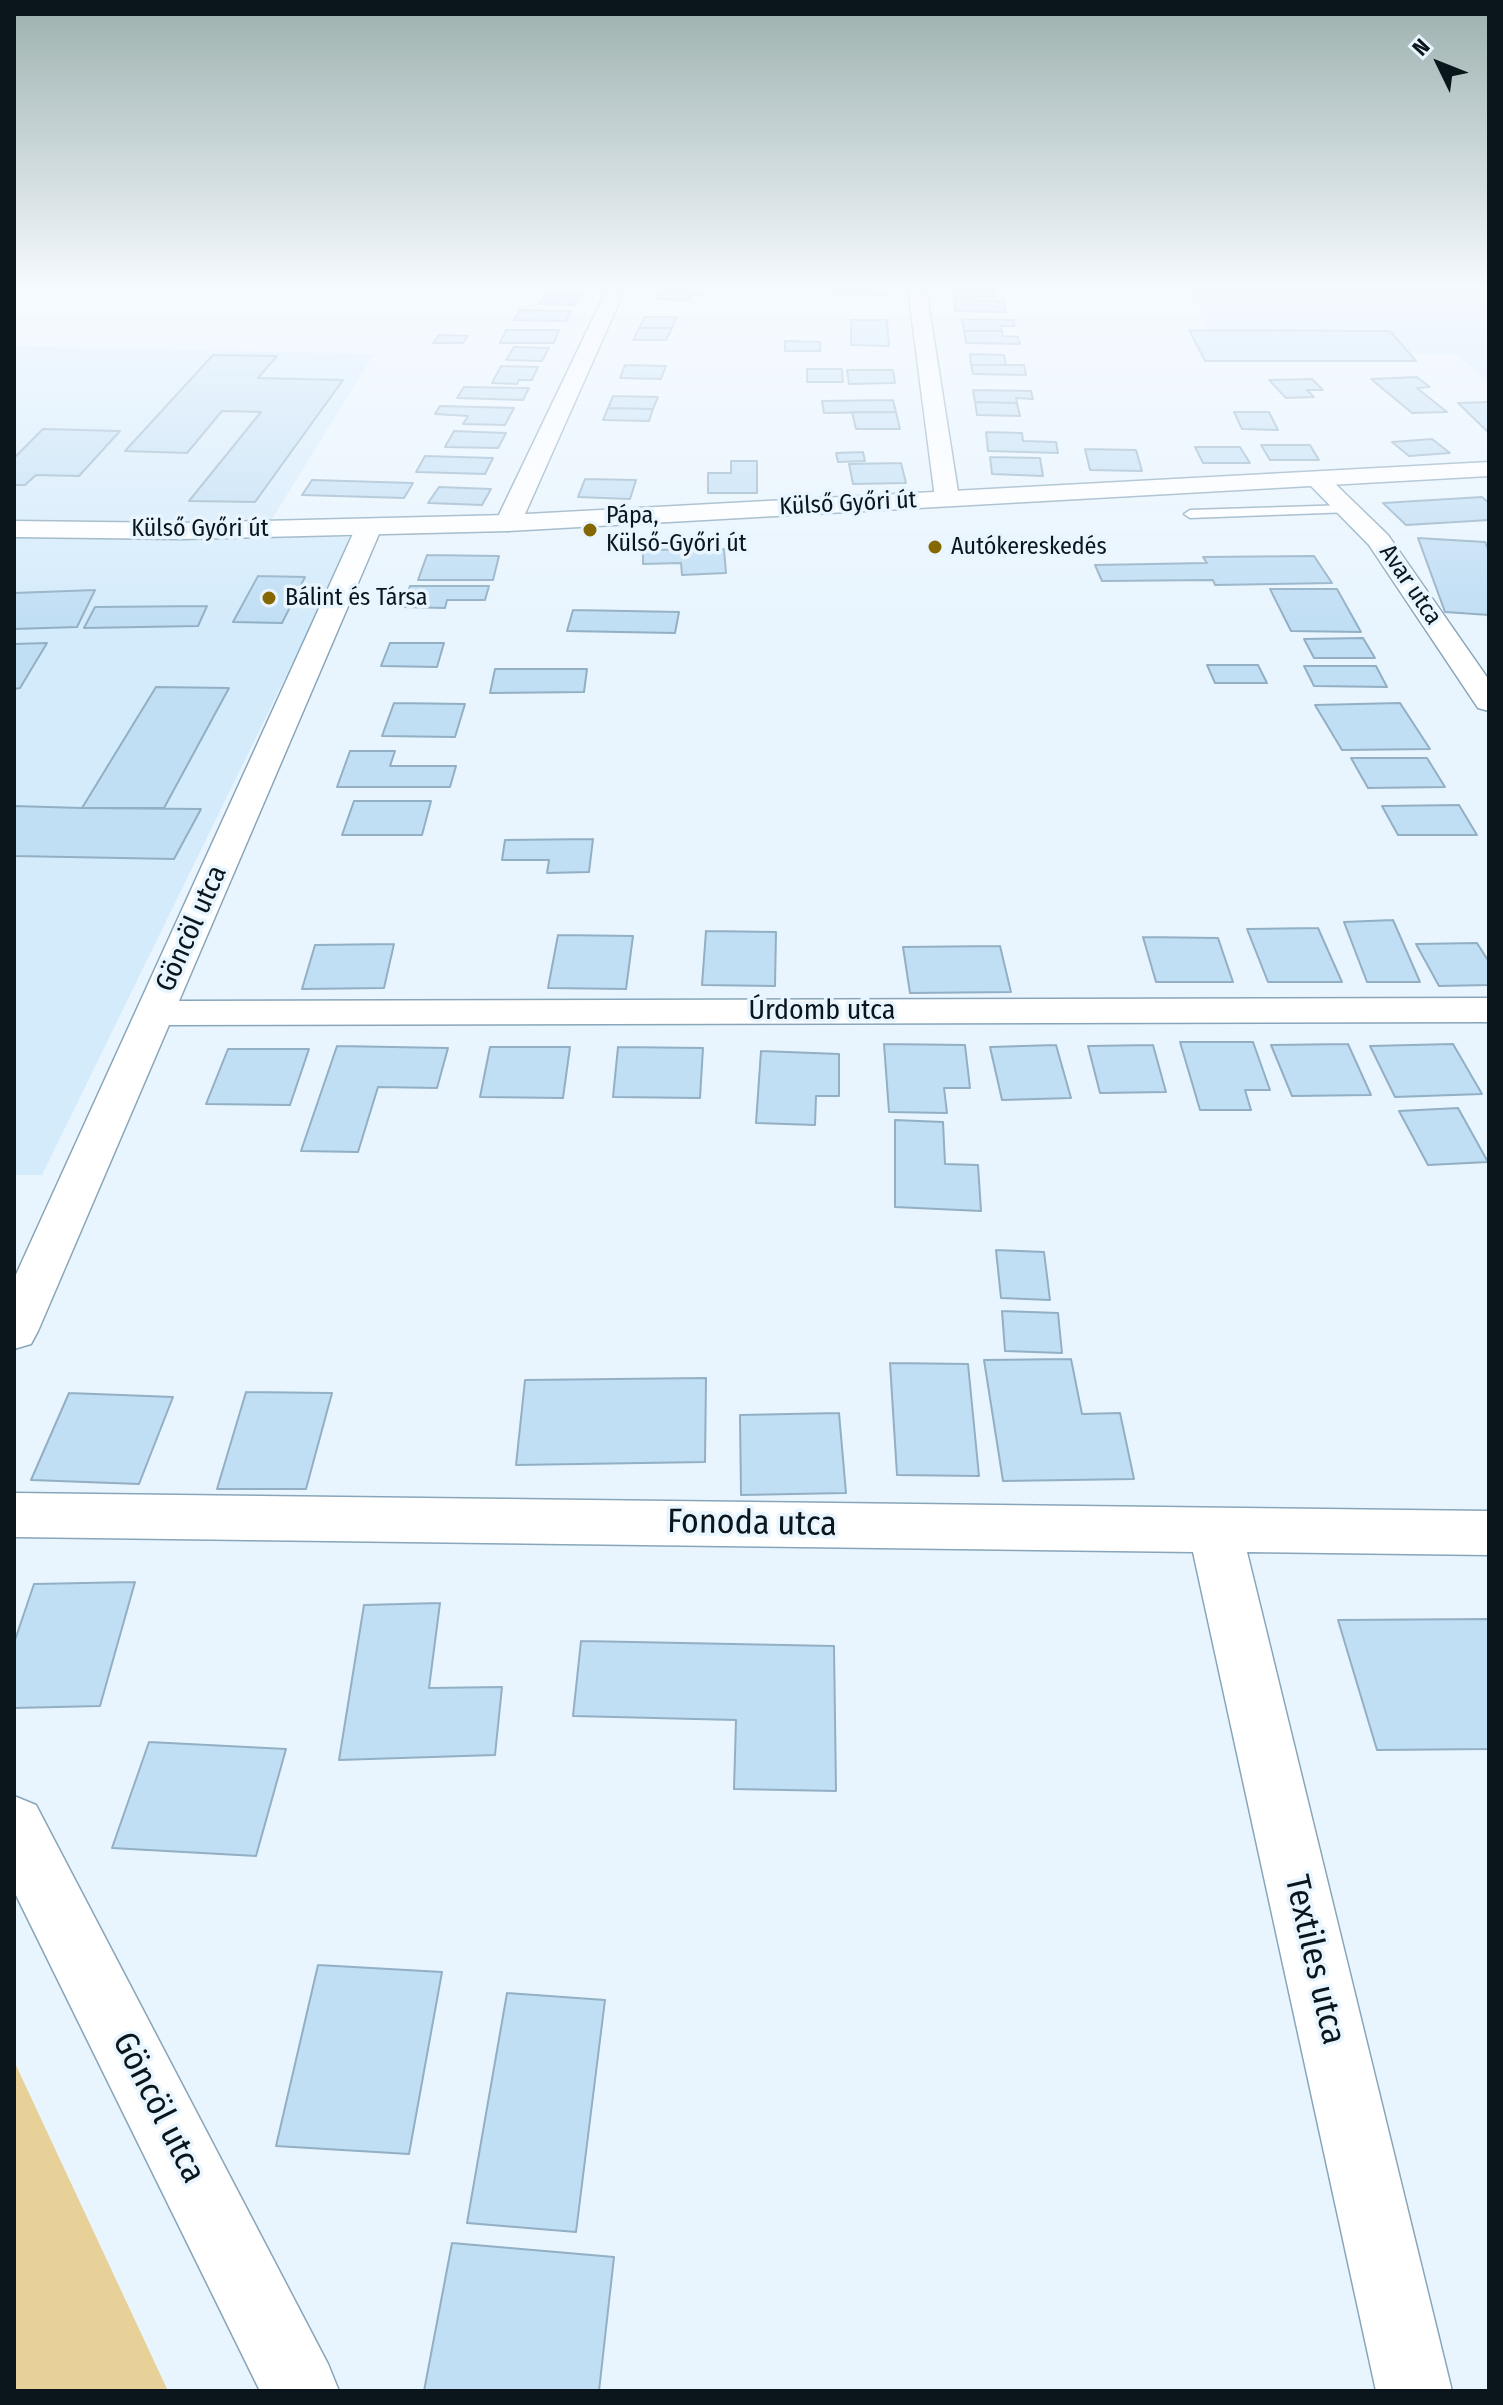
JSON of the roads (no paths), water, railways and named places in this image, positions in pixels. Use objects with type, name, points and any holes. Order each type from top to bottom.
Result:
[{"type":"street","points":[[508,523],[564,401]]},
{"type":"street","points":[[933,401],[947,498]]},
{"type":"street","name":"Külső Győri út","points":[[14,529],[181,531],[508,523],[1489,469]]},
{"type":"street","name":"Avar utca","points":[[1317,479],[1379,540],[1489,702]]},
{"type":"street","name":"Göncöl utca","points":[[14,1331],[369,527]]},
{"type":"street","name":"Úrdomb utca","points":[[155,1013],[1489,1010]]},
{"type":"street","name":"Fonoda utca","points":[[14,1515],[1489,1533]]},
{"type":"street","name":"Textiles utca","points":[[1215,1530],[1414,2391]]},
{"type":"street","name":"Göncöl utca","points":[[14,1826],[301,2391]]},
{"type":"lane","points":[[1190,514],[1348,509]]},
{"type":"place","name":"Pápa, Külső-Győri út","points":[[590,530]]},
{"type":"place","name":"Autókereskedés","points":[[935,547]]},
{"type":"place","name":"Bálint és Társa","points":[[269,598]]}]
